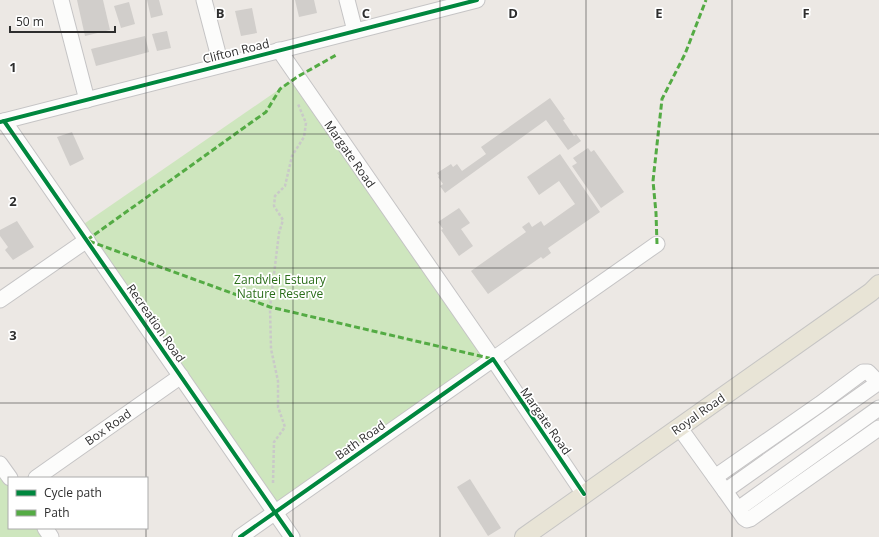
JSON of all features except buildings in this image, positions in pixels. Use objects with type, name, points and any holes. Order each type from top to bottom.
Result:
[{"type":"main road","name":"Royal Road","points":[[524,537],[876,288]]},
{"type":"street","points":[[61,0],[87,100]]},
{"type":"street","points":[[204,0],[221,65]]},
{"type":"street","points":[[347,0],[355,31]]},
{"type":"street","name":"Clifton Road","points":[[2,121],[477,0]]},
{"type":"street","name":"Margate Road","points":[[279,50],[584,494]]},
{"type":"street","name":"Recreation Road","points":[[2,121],[87,240],[292,537]]},
{"type":"street","points":[[0,300],[87,240]]},
{"type":"street","name":"Bath Road","points":[[240,537],[274,510],[657,244]]},
{"type":"street","points":[[715,477],[820,404],[863,372],[868,372],[878,382],[725,491]]},
{"type":"street","name":"Box Road","points":[[37,477],[181,376]]},
{"type":"street","points":[[738,509],[879,408]]},
{"type":"street","points":[[679,427],[744,518],[747,520],[879,428]]},
{"type":"street","points":[[0,464],[9,477]]},
{"type":"path","points":[[274,510],[274,442],[285,427],[278,408],[278,381],[271,349],[270,307],[279,233],[283,220],[274,206],[275,196],[285,186],[292,156],[304,137],[306,123],[298,104],[297,77]]},
{"type":"green space","name":"Zandvlei Estuary Nature Reserve","points":[[297,77],[493,359],[275,512],[78,228]]},
{"type":"green space","points":[[0,464],[8,477],[8,529],[46,529],[51,537],[0,537]]},
{"type":"marked path","points":[[657,244],[653,181],[662,99],[685,54],[706,0]]},
{"type":"marked path","points":[[87,240],[266,112],[280,89],[297,77],[338,54]]},
{"type":"marked path","points":[[89,241],[270,307],[493,359]]},
{"type":"cycle path","points":[[0,122],[477,0]]},
{"type":"cycle path","points":[[4,121],[292,537]]},
{"type":"cycle path","points":[[240,537],[493,359],[584,494]]}]
